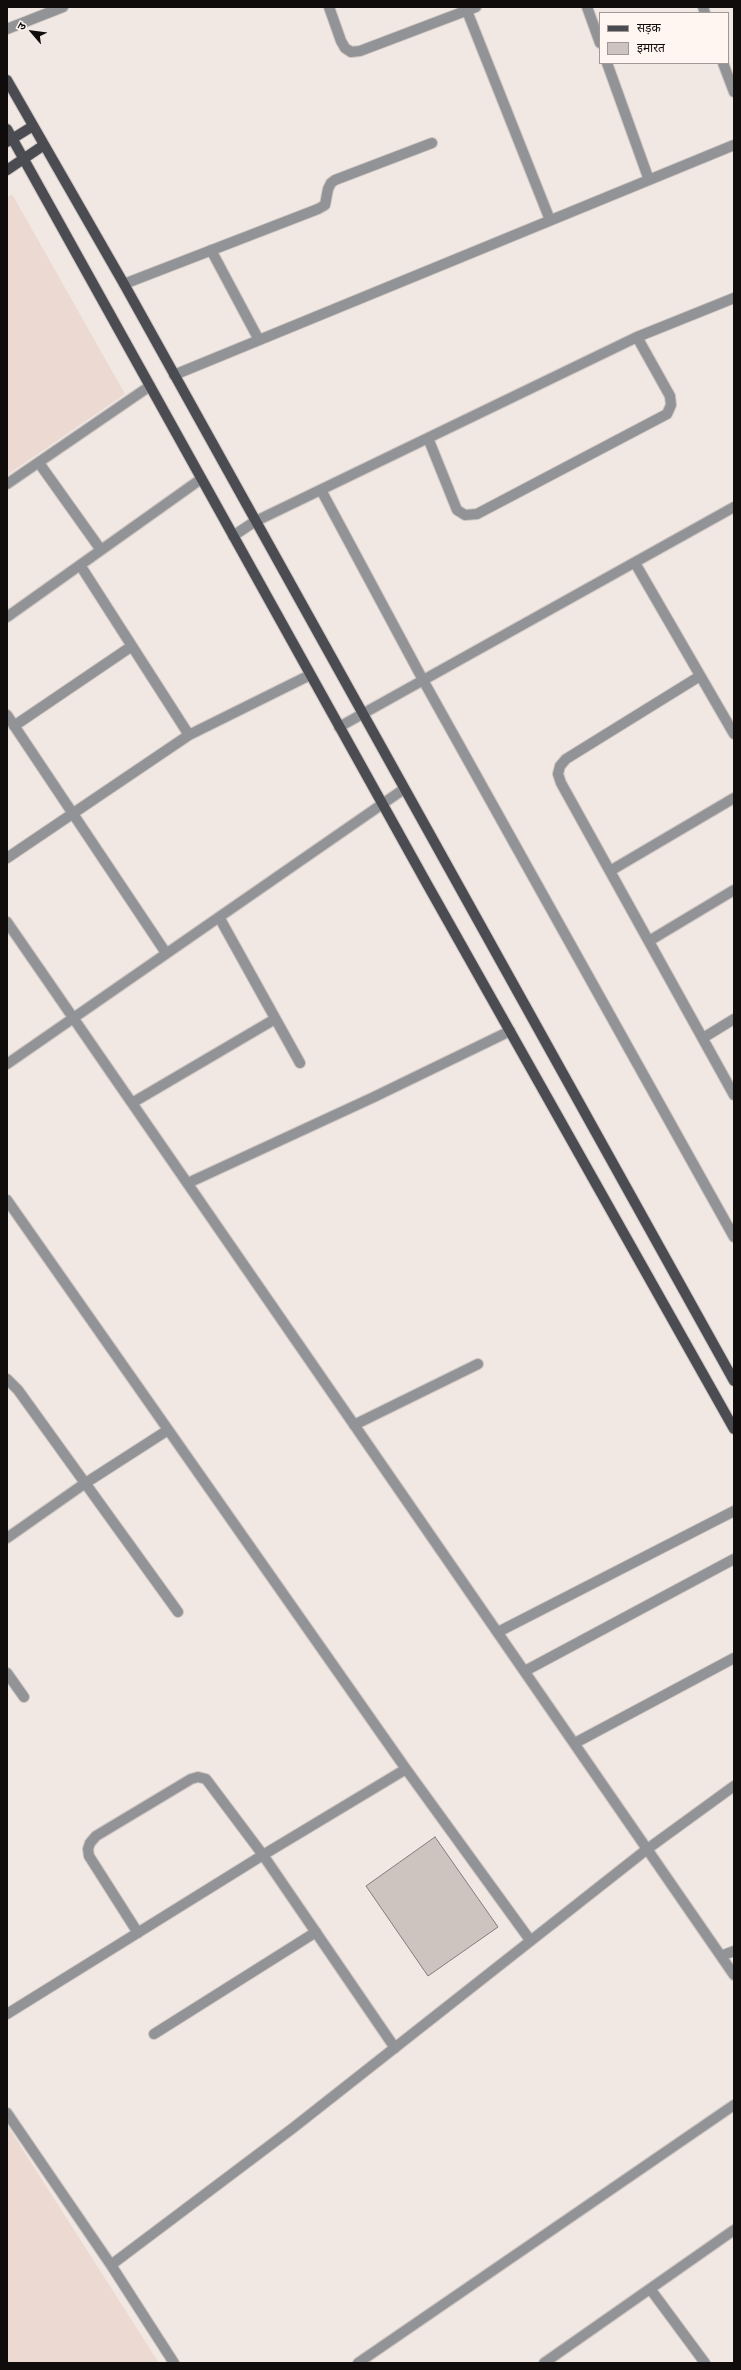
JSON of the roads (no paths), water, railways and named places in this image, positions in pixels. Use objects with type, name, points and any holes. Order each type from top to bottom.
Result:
[{"type":"main road","points":[[7,80],[124,284],[254,522],[734,1381]]},
{"type":"main road","points":[[10,140],[33,126]]},
{"type":"main road","points":[[7,129],[10,140],[23,158],[382,804],[734,1429]]},
{"type":"main road","points":[[7,170],[44,145]]},
{"type":"street","points":[[7,29],[63,7]]},
{"type":"street","points":[[329,7],[341,41],[345,48],[351,52],[360,51],[472,9],[550,220]]},
{"type":"street","points":[[587,7],[599,40]]},
{"type":"street","points":[[607,64],[649,180]]},
{"type":"street","points":[[723,64],[734,92]]},
{"type":"street","points":[[124,284],[318,209],[325,205],[328,200],[328,189],[331,183],[335,180],[432,143]]},
{"type":"street","points":[[174,375],[734,145]]},
{"type":"street","points":[[211,250],[259,340]]},
{"type":"street","points":[[233,536],[254,522],[637,337],[734,298]]},
{"type":"street","points":[[428,438],[457,510],[465,515],[477,514],[668,414],[671,405],[670,396],[637,337]]},
{"type":"street","points":[[7,484],[150,386]]},
{"type":"street","points":[[39,462],[101,550]]},
{"type":"street","points":[[7,618],[201,479]]},
{"type":"street","points":[[321,490],[423,680],[734,1237]]},
{"type":"street","points":[[340,727],[734,508]]},
{"type":"street","points":[[635,563],[734,734]]},
{"type":"street","points":[[80,565],[189,735]]},
{"type":"street","points":[[14,726],[132,646]]},
{"type":"street","points":[[7,858],[189,735],[310,675]]},
{"type":"street","points":[[700,676],[566,759],[560,766],[558,774],[561,783],[734,1095]]},
{"type":"street","points":[[7,716],[166,953]]},
{"type":"street","points":[[7,1064],[404,789]]},
{"type":"street","points":[[610,871],[734,798]]},
{"type":"street","points":[[649,941],[734,890]]},
{"type":"street","points":[[218,917],[300,1063]]},
{"type":"street","points":[[7,922],[525,1671],[646,1850],[734,1974]]},
{"type":"street","points":[[132,1103],[275,1019]]},
{"type":"street","points":[[703,1038],[734,1019]]},
{"type":"street","points":[[188,1184],[374,1097],[510,1031]]},
{"type":"street","points":[[7,1200],[406,1769],[530,1940]]},
{"type":"street","points":[[354,1425],[478,1364]]},
{"type":"street","points":[[7,1379],[18,1390],[84,1484],[178,1612]]},
{"type":"street","points":[[7,1538],[84,1484],[168,1430]]},
{"type":"street","points":[[498,1632],[734,1511]]},
{"type":"street","points":[[525,1671],[734,1559]]},
{"type":"street","points":[[574,1743],[734,1658]]},
{"type":"street","points":[[7,1673],[24,1697]]},
{"type":"street","points":[[7,2014],[263,1855],[406,1769]]},
{"type":"street","points":[[138,1932],[90,1856],[88,1849],[90,1843],[96,1836],[198,1777],[206,1779],[263,1855],[395,2048]]},
{"type":"street","points":[[111,2265],[395,2048],[646,1850],[734,1786]]},
{"type":"street","points":[[154,2034],[316,1932]]},
{"type":"street","points":[[721,1956],[734,1951]]},
{"type":"street","points":[[358,2363],[734,2104]]},
{"type":"street","points":[[7,2113],[111,2265],[174,2363]]},
{"type":"street","points":[[544,2363],[733,2234]]},
{"type":"street","points":[[651,2290],[705,2363]]}]
